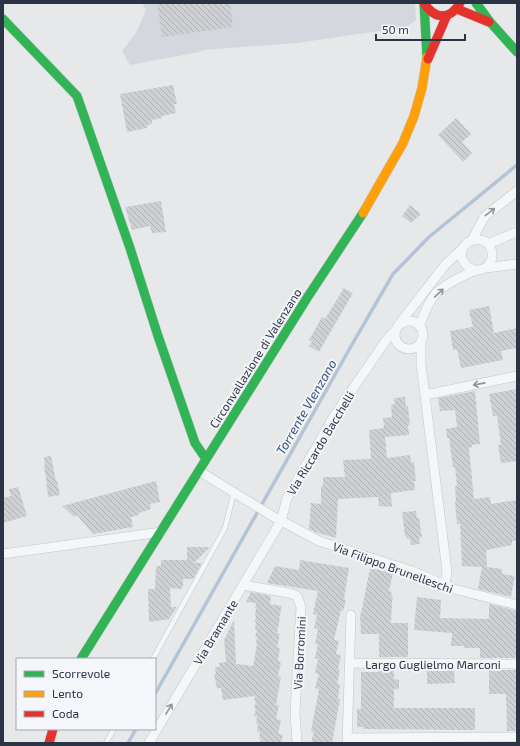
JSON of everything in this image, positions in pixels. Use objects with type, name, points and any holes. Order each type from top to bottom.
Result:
[{"type":"main road","points":[[424,3],[426,8],[435,15],[447,15],[452,13],[459,6],[490,22]]},
{"type":"main road","points":[[424,3],[427,60]]},
{"type":"main road","points":[[476,3],[490,22],[517,52]]},
{"type":"main road","points":[[427,60],[447,15]]},
{"type":"main road","points":[[3,19],[77,96],[130,248],[192,436],[206,459]]},
{"type":"main road","name":"Circonvallazione di Valenzano","points":[[82,658],[307,298],[363,213],[403,143],[414,116],[422,88],[427,60]]},
{"type":"main road","points":[[48,743],[53,730]]},
{"type":"street","points":[[517,191],[485,216],[462,250],[461,255],[464,263],[470,269],[475,270],[517,264]]},
{"type":"street","points":[[488,244],[517,232]]},
{"type":"street","points":[[468,243],[480,240],[484,241],[491,248],[491,262],[486,268]]},
{"type":"street","name":"Via Riccardo Bacchelli","points":[[278,519],[287,498],[334,416],[387,339],[445,265],[468,243]]},
{"type":"street","points":[[419,326],[428,305],[436,293],[452,282],[475,270]]},
{"type":"street","points":[[421,341],[412,348],[403,347],[395,338],[396,329],[407,321],[413,322],[419,326],[422,334],[421,364],[447,571],[445,585]]},
{"type":"street","points":[[425,395],[517,376]]},
{"type":"street","name":"Via Filippo Brunelleschi","points":[[199,471],[278,519],[319,540],[412,572],[454,589],[517,605]]},
{"type":"street","name":"Via Bramante","points":[[149,743],[243,585],[278,519]]},
{"type":"street","points":[[3,554],[161,532]]},
{"type":"street","name":"Via Borromini","points":[[243,585],[289,593],[297,596],[301,607],[295,713],[297,743]]},
{"type":"street","points":[[351,615],[347,741],[517,737]]},
{"type":"street","name":"Largo Guglielmo Marconi","points":[[349,663],[517,664]]},
{"type":"lane","points":[[154,658],[226,528],[234,492]]},
{"type":"lane","points":[[106,743],[113,730]]},
{"type":"shaded area","points":[[142,3],[415,3],[416,20],[406,27],[297,43],[203,50],[130,65],[122,51],[136,33],[146,10]]},
{"type":"building","points":[[157,3],[230,3],[233,27],[162,37]]},
{"type":"building","points":[[173,85],[177,104],[174,104],[176,113],[152,120],[152,124],[147,125],[147,128],[127,132],[120,94]]},
{"type":"building","points":[[456,118],[471,134],[462,142],[472,153],[463,162],[438,135]]},
{"type":"building","points":[[161,201],[166,232],[152,233],[150,226],[132,230],[125,207]]},
{"type":"building","points":[[410,205],[421,214],[411,223],[402,216]]},
{"type":"building","points":[[344,288],[353,293],[319,352],[309,346],[312,341],[309,340],[322,317],[325,319]]},
{"type":"building","points":[[489,306],[494,333],[517,328],[517,348],[501,351],[503,360],[461,368],[457,349],[453,350],[450,331],[473,327],[469,310]]},
{"type":"building","points":[[517,389],[517,461],[501,463],[498,445],[501,445],[497,416],[493,416],[489,394]]},
{"type":"building","points":[[475,391],[480,444],[472,445],[472,447],[469,448],[474,499],[490,497],[491,504],[517,500],[517,541],[512,541],[512,545],[486,550],[487,567],[502,569],[502,574],[515,576],[511,597],[478,589],[482,567],[462,566],[460,524],[457,524],[455,501],[455,486],[457,486],[455,467],[453,467],[449,438],[447,438],[446,429],[457,427],[455,410],[440,411],[438,398]]},
{"type":"building","points":[[405,397],[406,407],[408,406],[410,425],[408,425],[409,435],[385,437],[387,458],[410,455],[411,462],[414,462],[416,481],[414,481],[415,490],[391,493],[392,507],[379,506],[378,497],[338,499],[336,538],[309,529],[311,503],[321,504],[321,486],[323,486],[323,477],[345,477],[343,460],[371,459],[369,430],[384,428],[383,418],[392,417],[391,405],[395,404],[394,398]]},
{"type":"building","points":[[51,456],[60,495],[48,497],[44,457]]},
{"type":"building","points":[[156,481],[160,502],[150,504],[151,509],[131,517],[133,527],[93,534],[77,515],[74,517],[62,506]]},
{"type":"building","points":[[18,487],[27,516],[3,523],[3,498],[11,496],[9,489]]},
{"type":"building","points":[[416,511],[417,518],[419,518],[422,537],[419,537],[420,544],[411,545],[410,539],[407,539],[405,536],[402,512]]},
{"type":"building","points":[[187,547],[210,547],[194,563],[202,563],[193,579],[183,579],[183,586],[181,589],[170,588],[171,607],[177,607],[169,619],[149,622],[148,589],[155,589],[156,566],[161,566],[161,560],[187,560]]},
{"type":"building","points":[[300,560],[349,568],[344,599],[346,600],[343,611],[341,610],[334,640],[339,641],[336,654],[341,655],[337,684],[340,685],[338,699],[340,699],[332,743],[311,743],[314,732],[311,731],[319,689],[315,688],[319,674],[315,673],[318,659],[315,658],[318,644],[315,644],[318,629],[314,628],[317,615],[313,614],[318,591],[267,583],[275,566],[299,570]]},
{"type":"building","points":[[370,568],[393,573],[389,591],[392,592],[391,596],[393,597],[391,623],[408,623],[408,657],[379,657],[379,634],[361,634],[360,614]]},
{"type":"building","points":[[251,592],[271,596],[270,604],[282,606],[277,633],[280,634],[277,647],[280,648],[278,661],[281,662],[278,676],[281,677],[276,705],[279,705],[276,719],[281,720],[278,734],[283,735],[281,743],[260,743],[260,732],[257,731],[258,724],[256,724],[257,717],[254,716],[256,709],[254,709],[256,701],[254,701],[255,696],[223,700],[221,688],[217,688],[214,674],[216,674],[215,667],[220,667],[219,663],[226,662],[224,640],[234,620],[236,664],[253,666],[257,644],[257,637],[255,636],[257,630],[255,629],[256,603],[246,602]]},
{"type":"building","points":[[417,597],[441,600],[440,618],[489,619],[489,604],[517,611],[517,658],[480,658],[480,648],[451,646],[452,633],[414,630]]},
{"type":"building","points":[[379,669],[394,669],[394,679],[399,680],[399,689],[394,689],[394,708],[475,708],[475,730],[363,729],[363,727],[357,727],[357,709],[361,709],[361,672],[379,672]]},
{"type":"building","points":[[454,670],[455,683],[427,684],[427,671]]},
{"type":"building","points":[[489,670],[517,670],[517,731],[507,731],[506,694],[489,694]]},
{"type":"waterway","name":"Torrente Vlenzano","points":[[156,692],[393,274],[429,237],[517,165]]},
{"type":"waterway","name":"Torrente Vlenzano","points":[[128,743],[135,730]]},
{"type":"traffic: fast","points":[[424,3],[427,57]]},
{"type":"traffic: fast","points":[[476,3],[490,22],[517,52]]},
{"type":"traffic: fast","points":[[3,19],[77,96],[130,248],[158,336],[195,443],[206,459]]},
{"type":"traffic: fast","points":[[82,658],[307,298],[363,213]]},
{"type":"traffic: slow","points":[[363,213],[403,143],[414,116],[422,88],[427,57]]},
{"type":"traffic: jam","points":[[424,3],[433,13],[442,16],[452,13],[460,3]]},
{"type":"traffic: jam","points":[[457,9],[489,22]]},
{"type":"traffic: jam","points":[[428,59],[447,15]]},
{"type":"traffic: jam","points":[[49,743],[53,730]]}]
